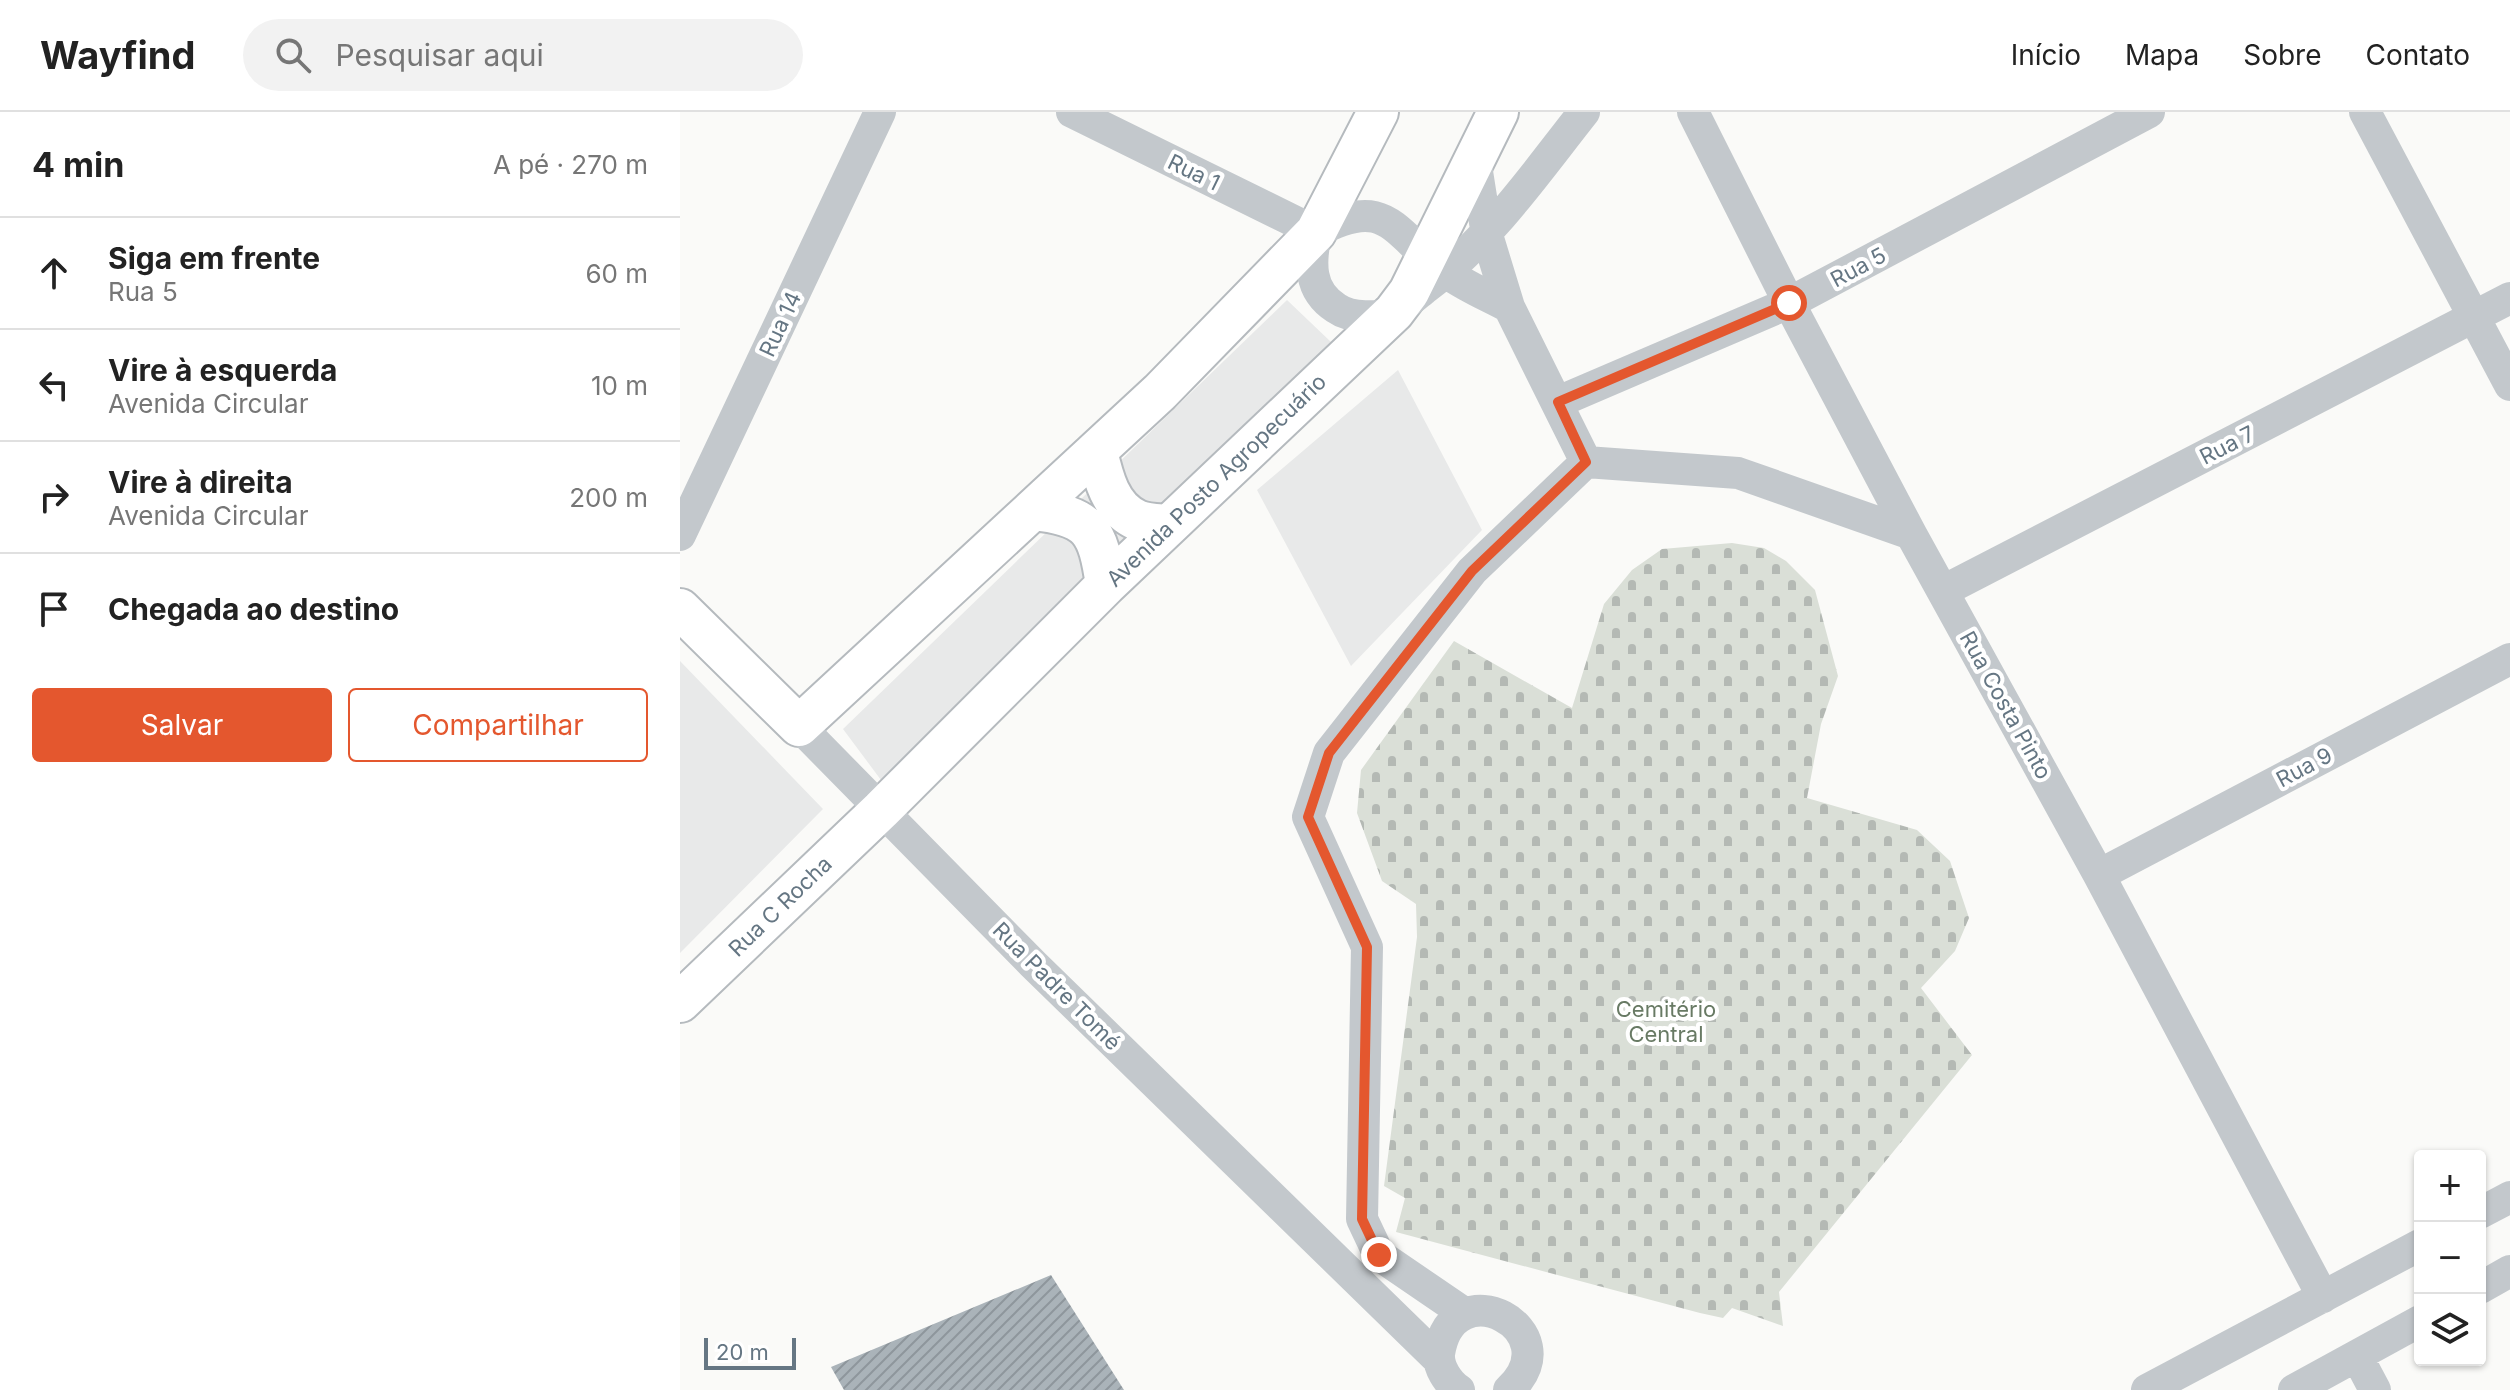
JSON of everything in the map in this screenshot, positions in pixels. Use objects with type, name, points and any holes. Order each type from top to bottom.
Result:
[{"type":"main road","points":[[799,726],[1160,392],[1316,232],[1378,112]]},
{"type":"main road","name":"Avenida Posto Agropecuário","points":[[881,810],[1106,585],[1394,312],[1436,265],[1475,159],[1498,112]]},
{"type":"main road","points":[[1097,451],[1103,480],[1118,506],[1139,521],[1169,525]]},
{"type":"main road","points":[[1034,510],[1065,513],[1090,529],[1100,547],[1106,585]]},
{"type":"main road","name":"Rua Padre Tomé","points":[[680,609],[799,726]]},
{"type":"main road","name":"Rua C Rocha","points":[[680,1002],[881,810]]},
{"type":"street","name":"Rua 14","points":[[680,535],[880,112]]},
{"type":"street","name":"Rua 1","points":[[1072,112],[1316,232]]},
{"type":"street","points":[[1436,265],[1487,235],[1584,112]]},
{"type":"street","name":"Rua Costa Pinto","points":[[1693,112],[1911,534],[2099,875],[2323,1297]]},
{"type":"street","name":"Rua 5","points":[[1558,402],[1789,303],[2149,112]]},
{"type":"street","points":[[2365,112],[2510,385]]},
{"type":"street","points":[[1475,159],[1487,235],[1509,307],[1586,462]]},
{"type":"street","points":[[1394,312],[1370,316],[1348,314],[1335,308],[1315,290],[1311,260],[1316,232],[1342,219],[1366,214],[1387,221],[1436,265],[1509,307]]},
{"type":"street","name":"Rua 7","points":[[1943,591],[2510,298]]},
{"type":"street","points":[[1464,1313],[1379,1255],[1362,1219],[1367,947],[1308,817],[1329,753],[1472,571],[1586,462],[1738,473],[1911,534]]},
{"type":"street","name":"Rua 9","points":[[2099,875],[2510,659]]},
{"type":"street","name":"Rua Padre Tomé","points":[[799,726],[1033,964],[1438,1359],[1450,1384],[1459,1390]]},
{"type":"street","points":[[2486,1210],[2510,1197]]},
{"type":"street","points":[[2147,1390],[2414,1248]]},
{"type":"street","points":[[2486,1285],[2510,1271]]},
{"type":"street","points":[[1438,1359],[1444,1332],[1464,1313],[1487,1309],[1509,1317],[1524,1335],[1528,1358],[1546,1390]]},
{"type":"street","points":[[2294,1390],[2414,1324]]},
{"type":"street","points":[[2357,1356],[2375,1390]]},
{"type":"street","points":[[1509,1390],[1522,1378],[1528,1358]]},
{"type":"shaded area","points":[[1287,300],[1331,342],[881,780],[843,729]]},
{"type":"shaded area","points":[[1398,370],[1482,530],[1351,666],[1257,490]]},
{"type":"shaded area","points":[[680,661],[823,809],[680,953]]},
{"type":"green space","name":"Cemitério Central","points":[[1732,543],[1764,548],[1786,561],[1815,590],[1838,676],[1821,724],[1807,798],[1917,830],[1950,861],[1969,918],[1955,951],[1921,988],[1972,1055],[1779,1292],[1783,1326],[1732,1308],[1723,1318],[1700,1313],[1396,1232],[1405,1198],[1384,1186],[1417,937],[1416,904],[1382,881],[1357,813],[1361,770],[1454,641],[1572,708],[1604,604],[1632,570],[1662,549]]},
{"type":"building","points":[[1051,1275],[1124,1390],[844,1390],[831,1367]]},
{"type":"route","points":[[1379,1255],[1362,1219],[1367,947],[1308,817],[1329,753],[1472,571],[1586,462],[1558,402],[1789,303]]}]
